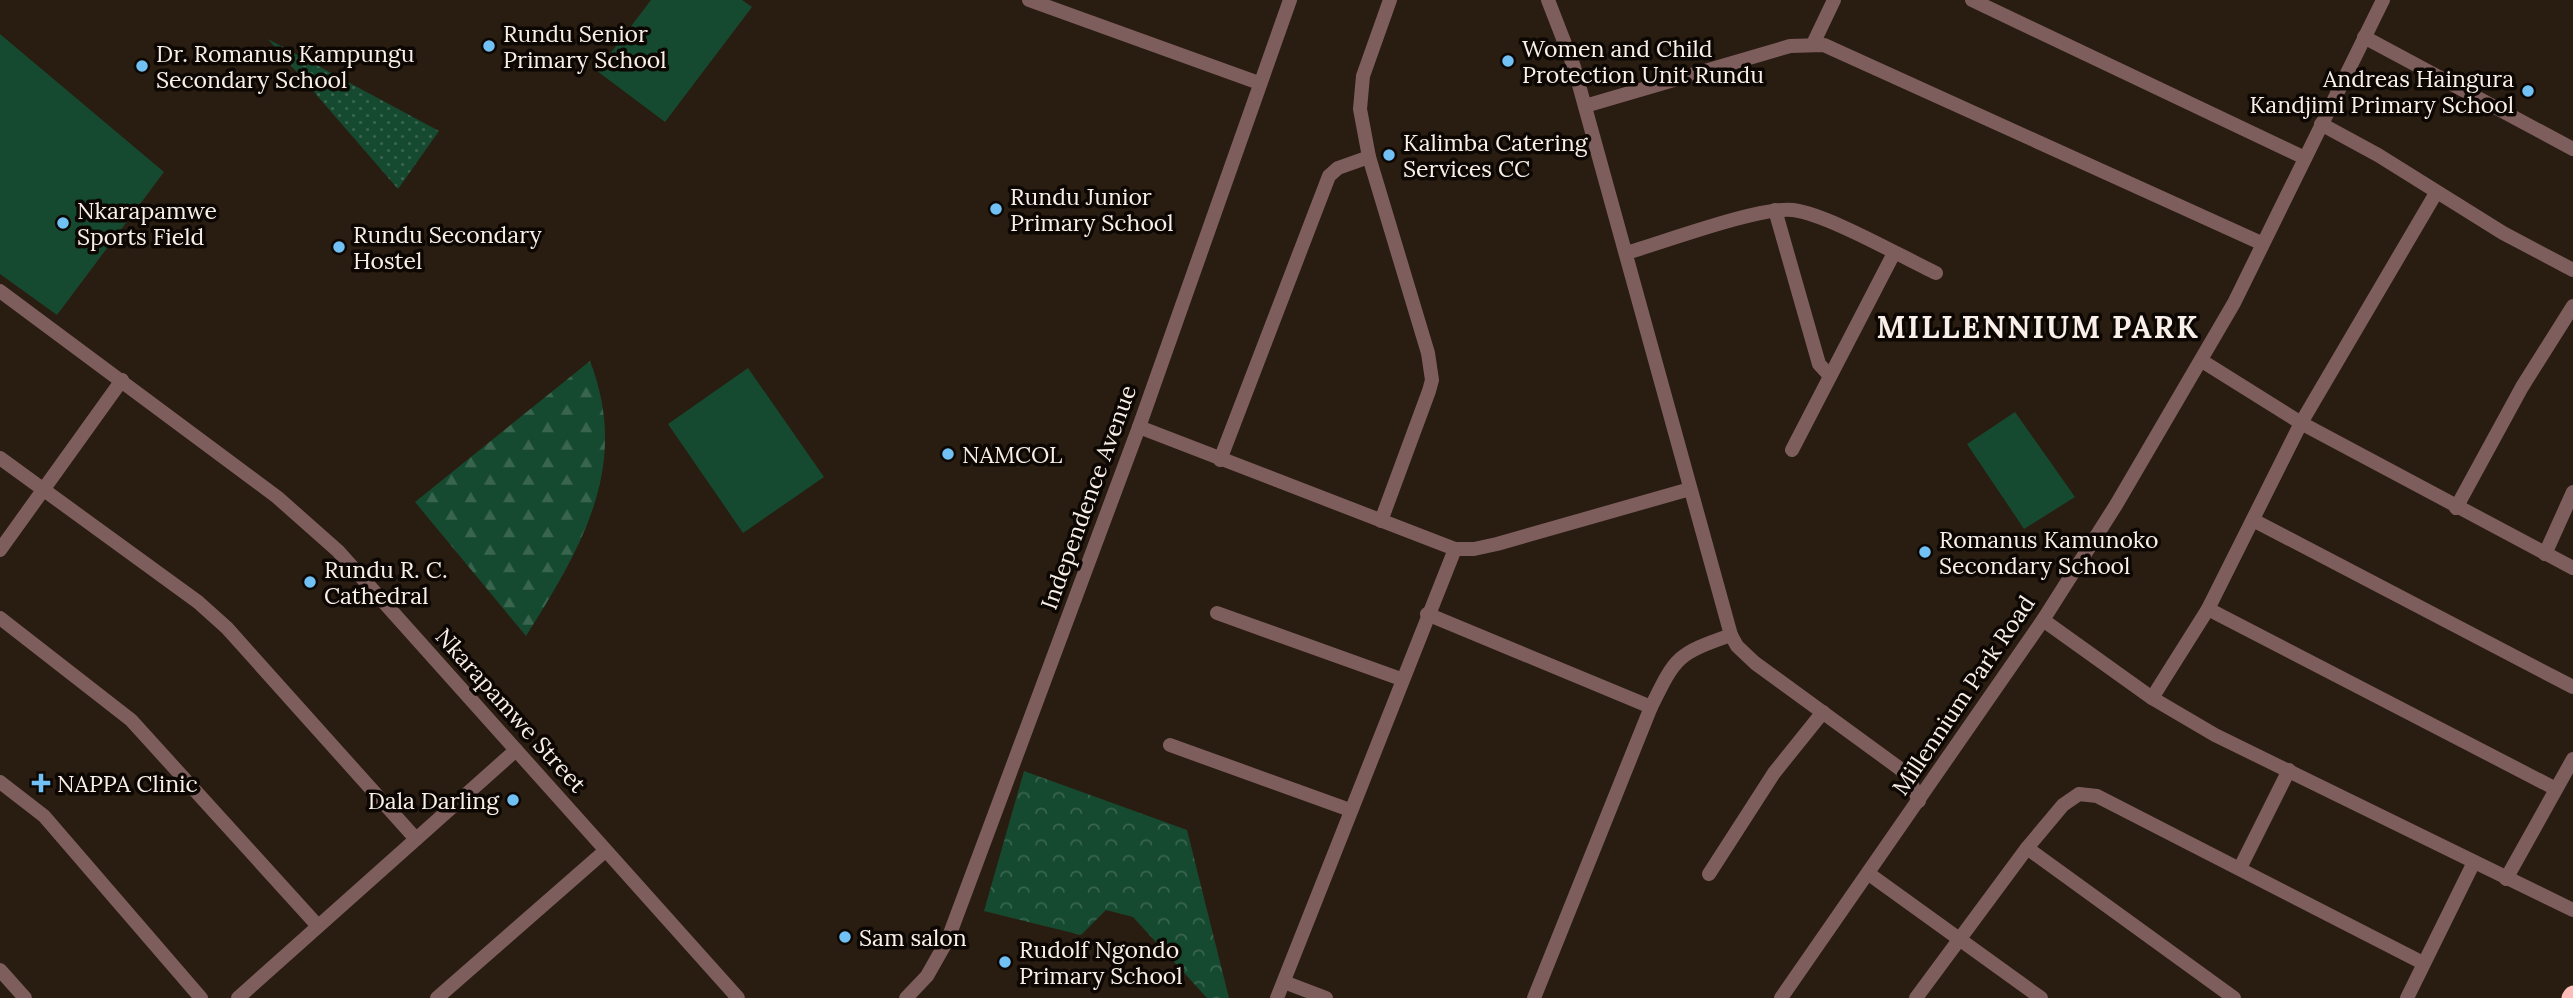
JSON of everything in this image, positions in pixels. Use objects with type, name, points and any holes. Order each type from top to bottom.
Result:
[{"type":"street","points":[[1029,0],[1259,83]]},
{"type":"street","name":"Independence Avenue","points":[[906,998],[927,976],[948,939],[1139,427],[1290,0]]},
{"type":"street","points":[[1381,521],[1432,380],[1428,353],[1369,157],[1360,109],[1360,86],[1391,0]]},
{"type":"street","points":[[1548,0],[1574,67],[1731,635],[1745,656],[1899,768],[1909,778],[1919,801]]},
{"type":"street","points":[[1813,44],[1834,0]]},
{"type":"street","points":[[1972,0],[2305,158]]},
{"type":"street","name":"Millennium Park Road","points":[[1781,998],[1870,874],[2043,620],[2116,505],[2241,291],[2262,243],[2383,0]]},
{"type":"street","points":[[2364,37],[2573,149]]},
{"type":"street","points":[[1585,106],[1790,46],[1813,44],[1834,48],[2262,243]]},
{"type":"street","points":[[2321,124],[2503,233],[2573,270]]},
{"type":"street","points":[[1220,460],[1329,176],[1338,168],[1369,157]]},
{"type":"street","points":[[2152,698],[2208,609],[2301,423],[2436,193]]},
{"type":"street","points":[[1626,253],[1775,210],[1789,209],[1813,215],[1936,273]]},
{"type":"street","points":[[1775,210],[1819,364],[1830,376]]},
{"type":"street","points":[[1792,450],[1894,253]]},
{"type":"street","name":"Nkarapamwe Street","points":[[0,291],[277,497],[322,536],[738,998]]},
{"type":"street","points":[[2456,508],[2522,387],[2573,306]]},
{"type":"street","points":[[2202,360],[2301,423],[2573,568]]},
{"type":"street","points":[[0,550],[122,380]]},
{"type":"street","points":[[1139,427],[1455,549],[1474,549],[1497,544],[1690,489]]},
{"type":"street","points":[[0,458],[198,602],[236,636],[416,839]]},
{"type":"street","points":[[2545,554],[2573,492]]},
{"type":"street","points":[[2253,520],[2573,687]]},
{"type":"street","points":[[1278,998],[1401,678],[1455,549]]},
{"type":"street","points":[[2208,609],[2556,789]]},
{"type":"street","points":[[1217,614],[1401,678]]},
{"type":"street","points":[[1427,614],[1651,706]]},
{"type":"street","points":[[0,618],[131,720],[318,926]]},
{"type":"street","points":[[2043,620],[2152,698],[2215,735],[2573,910]]},
{"type":"street","points":[[1534,998],[1651,706],[1678,658],[1691,649],[1731,635]]},
{"type":"street","points":[[1709,874],[1774,773],[1823,712]]},
{"type":"street","points":[[1170,745],[1350,810]]},
{"type":"street","points":[[238,998],[516,750]]},
{"type":"street","points":[[2506,879],[2573,759]]},
{"type":"street","points":[[2240,868],[2289,770]]},
{"type":"street","points":[[0,782],[44,816],[201,998]]},
{"type":"street","points":[[1916,998],[2027,848],[2071,797],[2088,793],[2423,963]]},
{"type":"street","points":[[2027,848],[2234,998]]},
{"type":"street","points":[[437,998],[605,851]]},
{"type":"street","points":[[2407,998],[2474,862]]},
{"type":"street","points":[[1870,874],[2041,998]]},
{"type":"street","points":[[0,970],[25,998]]},
{"type":"street","points":[[1284,982],[1326,998]]},
{"type":"green space","points":[[651,0],[742,0],[752,7],[665,122],[597,71]]},
{"type":"green space","name":"Nkarapamwe Sports Field","points":[[0,34],[164,172],[57,315],[0,274]]},
{"type":"green space","points":[[268,39],[439,131],[398,189]]},
{"type":"green space","points":[[590,361],[601,400],[605,436],[602,471],[594,505],[581,538],[565,571],[526,636],[415,502]]},
{"type":"green space","points":[[748,368],[824,477],[743,533],[668,424]]},
{"type":"green space","points":[[2015,412],[2075,497],[2024,529],[1967,444]]},
{"type":"green space","points":[[1024,771],[1187,830],[1229,998],[1207,998],[1133,917],[1106,910],[1081,935],[984,911]]},
{"type":"place","name":"Rundu Senior Primary School","points":[[489,46]]},
{"type":"place","name":"Women and Child Protection Unit Rundu","points":[[1508,61]]},
{"type":"place","name":"Dr. Romanus Kampungu Secondary School","points":[[142,66]]},
{"type":"place","name":"Andreas Haingura Kandjimi Primary School","points":[[2528,91]]},
{"type":"place","name":"Kalimba Catering Services CC","points":[[1389,155]]},
{"type":"place","name":"Rundu Junior Primary School","points":[[996,209]]},
{"type":"place","name":"Nkarapamwe Sports Field","points":[[63,223]]},
{"type":"place","name":"Rundu Secondary Hostel","points":[[339,247]]},
{"type":"place","name":"NAMCOL","points":[[948,454]]},
{"type":"place","name":"Romanus Kamunoko Secondary School","points":[[1925,552]]},
{"type":"place","name":"Rundu R. C. Cathedral","points":[[310,582]]},
{"type":"place","name":"NAPPA Clinic","points":[[41,783]]},
{"type":"place","name":"Dala Darling","points":[[513,800]]},
{"type":"place","name":"Sam salon","points":[[845,937]]},
{"type":"place","name":"Rudolf Ngondo Primary School","points":[[1005,962]]},
{"type":"district","name":"MILLENNIUM PARK","points":[[2038,327]]}]
